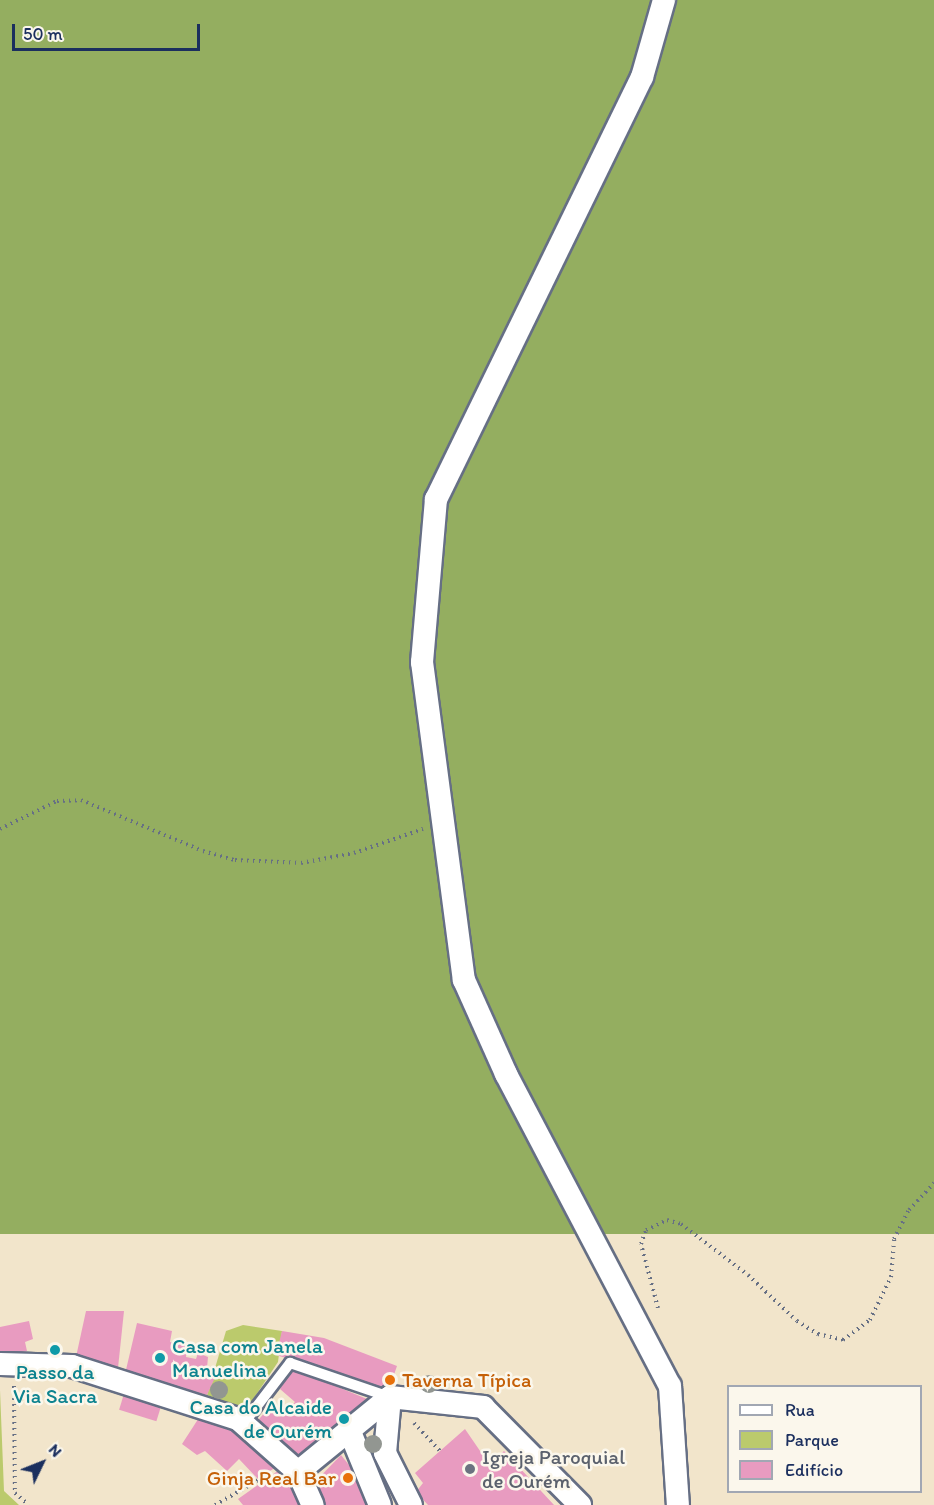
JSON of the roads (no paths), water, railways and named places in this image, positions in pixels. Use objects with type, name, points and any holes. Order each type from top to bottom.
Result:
[{"type":"street","points":[[664,0],[642,77],[436,499],[422,662],[464,980],[506,1074],[670,1386],[678,1505]]},
{"type":"street","points":[[0,1364],[72,1366],[174,1394],[244,1423],[298,1472],[313,1505]]},
{"type":"street","points":[[390,1397],[385,1453],[411,1505]]},
{"type":"street","points":[[298,1472],[350,1432],[390,1397],[483,1407],[580,1505]]},
{"type":"street","points":[[350,1432],[380,1505]]},
{"type":"lane","points":[[244,1423],[290,1363],[390,1397]]},
{"type":"place","name":"Passo da Via Sacra","points":[[55,1350]]},
{"type":"place","name":"Casa com Janela Manuelina","points":[[160,1358]]},
{"type":"place","name":"Taverna Típica","points":[[390,1380]]},
{"type":"place","name":"Casa do Alcaide de Ourém","points":[[344,1419]]},
{"type":"place","name":"Igreja Paroquial de Ourém","points":[[470,1469]]},
{"type":"place","name":"Ginja Real Bar","points":[[348,1478]]}]
